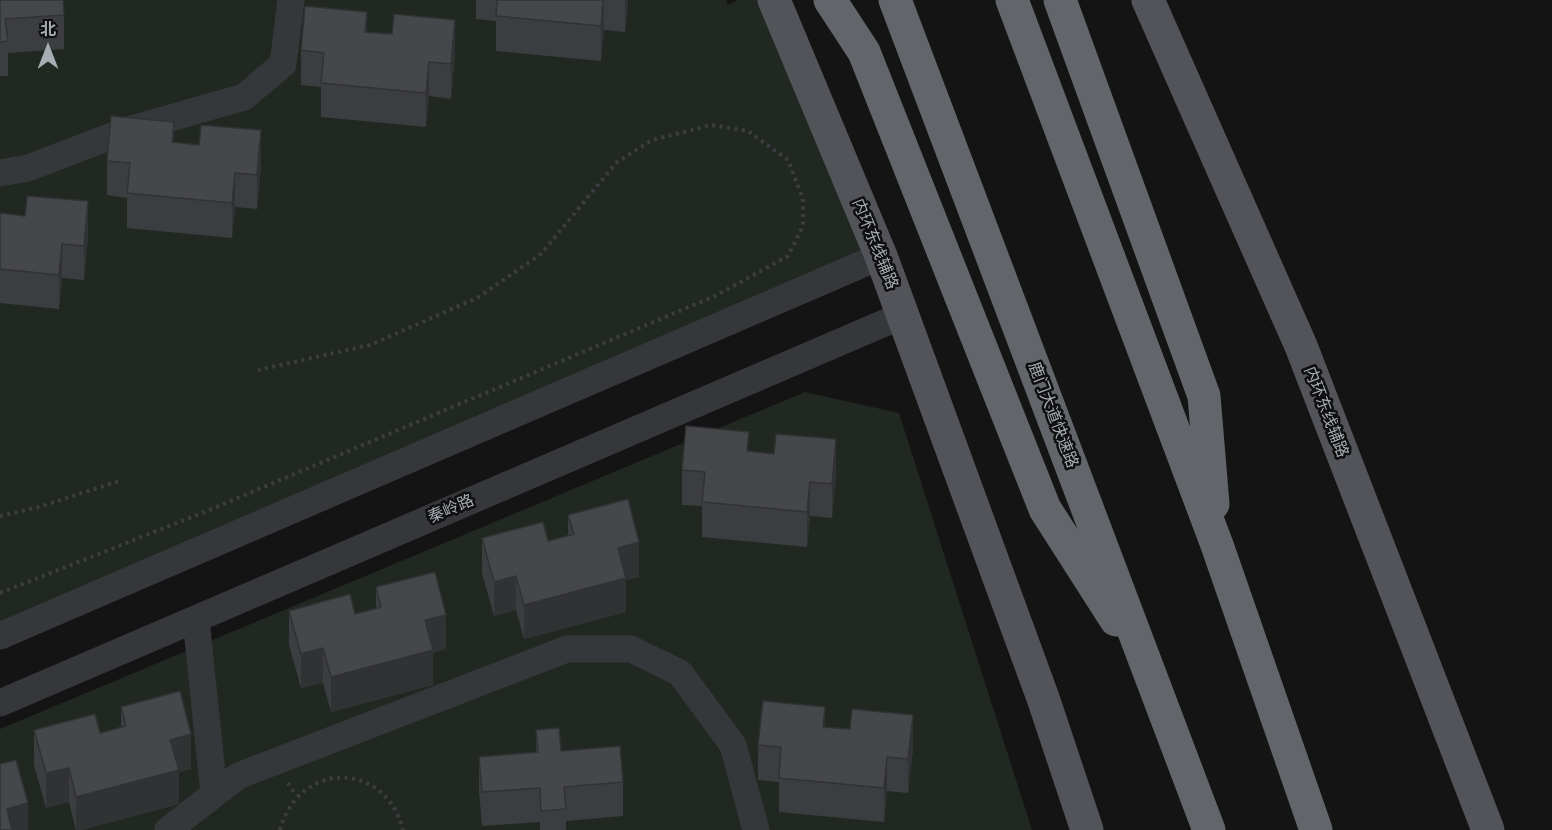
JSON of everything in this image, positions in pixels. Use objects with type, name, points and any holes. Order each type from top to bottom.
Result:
[{"type":"highway","points":[[830,0],[864,52],[1045,508],[1154,680]]},
{"type":"highway","name":"鹿门大道快速路","points":[[895,0],[1209,830]]},
{"type":"highway","points":[[1012,0],[1217,545],[1316,830]]},
{"type":"highway","points":[[1060,0],[1204,396],[1217,545]]},
{"type":"main road","name":"内环东线辅路","points":[[774,0],[881,256],[1043,698],[1088,830]]},
{"type":"main road","name":"内环东线辅路","points":[[1148,0],[1301,346],[1488,830]]},
{"type":"street","points":[[0,173],[28,168],[125,131],[244,97],[283,64],[291,0]]},
{"type":"street","points":[[0,636],[881,256]]},
{"type":"street","name":"秦岭路","points":[[0,703],[903,315]]},
{"type":"street","points":[[196,619],[214,794]]},
{"type":"street","points":[[168,830],[238,776],[567,649],[631,649],[680,673],[733,745],[756,830]]},
{"type":"path","points":[[0,593],[207,511],[715,296],[788,256],[803,226],[803,200],[788,160],[748,131],[712,125],[652,140],[616,163],[541,254],[477,298],[370,345],[258,370]]},
{"type":"path","points":[[0,516],[39,507],[119,481]]},
{"type":"path","points":[[280,830],[284,814],[296,796],[312,784],[332,777],[352,778],[372,784],[388,797],[399,814],[403,830]]},
{"type":"shaded area","points":[[0,0],[726,0],[728,5],[738,0],[774,0],[881,256],[0,636]]},
{"type":"shaded area","points":[[805,392],[899,413],[1032,830],[0,830],[0,729]]},
{"type":"building","points":[[0,0],[63,0],[64,15],[5,19],[8,41],[0,42]]},
{"type":"building","points":[[497,0],[603,0],[601,26],[496,16]]},
{"type":"building","points":[[305,6],[367,12],[365,32],[392,34],[394,14],[455,20],[451,64],[429,62],[426,93],[321,83],[324,53],[301,50]]},
{"type":"building","points":[[111,116],[174,122],[172,142],[199,145],[201,125],[261,130],[257,175],[235,173],[232,203],[127,193],[130,163],[107,161]]},
{"type":"building","points":[[27,196],[88,201],[84,246],[62,244],[59,275],[0,269],[0,213],[25,216]]},
{"type":"building","points":[[686,426],[749,432],[747,451],[774,454],[776,434],[836,439],[832,484],[810,482],[807,512],[702,502],[705,472],[682,470]]},
{"type":"building","points":[[628,499],[639,542],[618,548],[626,578],[524,605],[516,576],[494,582],[482,538],[543,522],[548,541],[574,534],[568,515]]},
{"type":"building","points":[[435,572],[446,615],[425,620],[433,650],[331,677],[323,648],[301,654],[289,611],[350,594],[355,614],[381,607],[376,587]]},
{"type":"building","points":[[180,691],[191,734],[170,740],[179,770],[76,797],[69,768],[46,773],[34,730],[95,714],[100,733],[126,726],[121,707]]},
{"type":"building","points":[[763,701],[825,707],[823,727],[850,729],[852,709],[913,715],[908,759],[887,757],[884,788],[779,778],[781,747],[758,745]]},
{"type":"building","points":[[559,728],[561,751],[620,746],[623,782],[564,787],[566,809],[541,811],[540,788],[482,792],[479,757],[538,752],[536,730]]},
{"type":"building","points":[[16,760],[28,803],[7,809],[12,830],[0,830],[0,764]]}]
